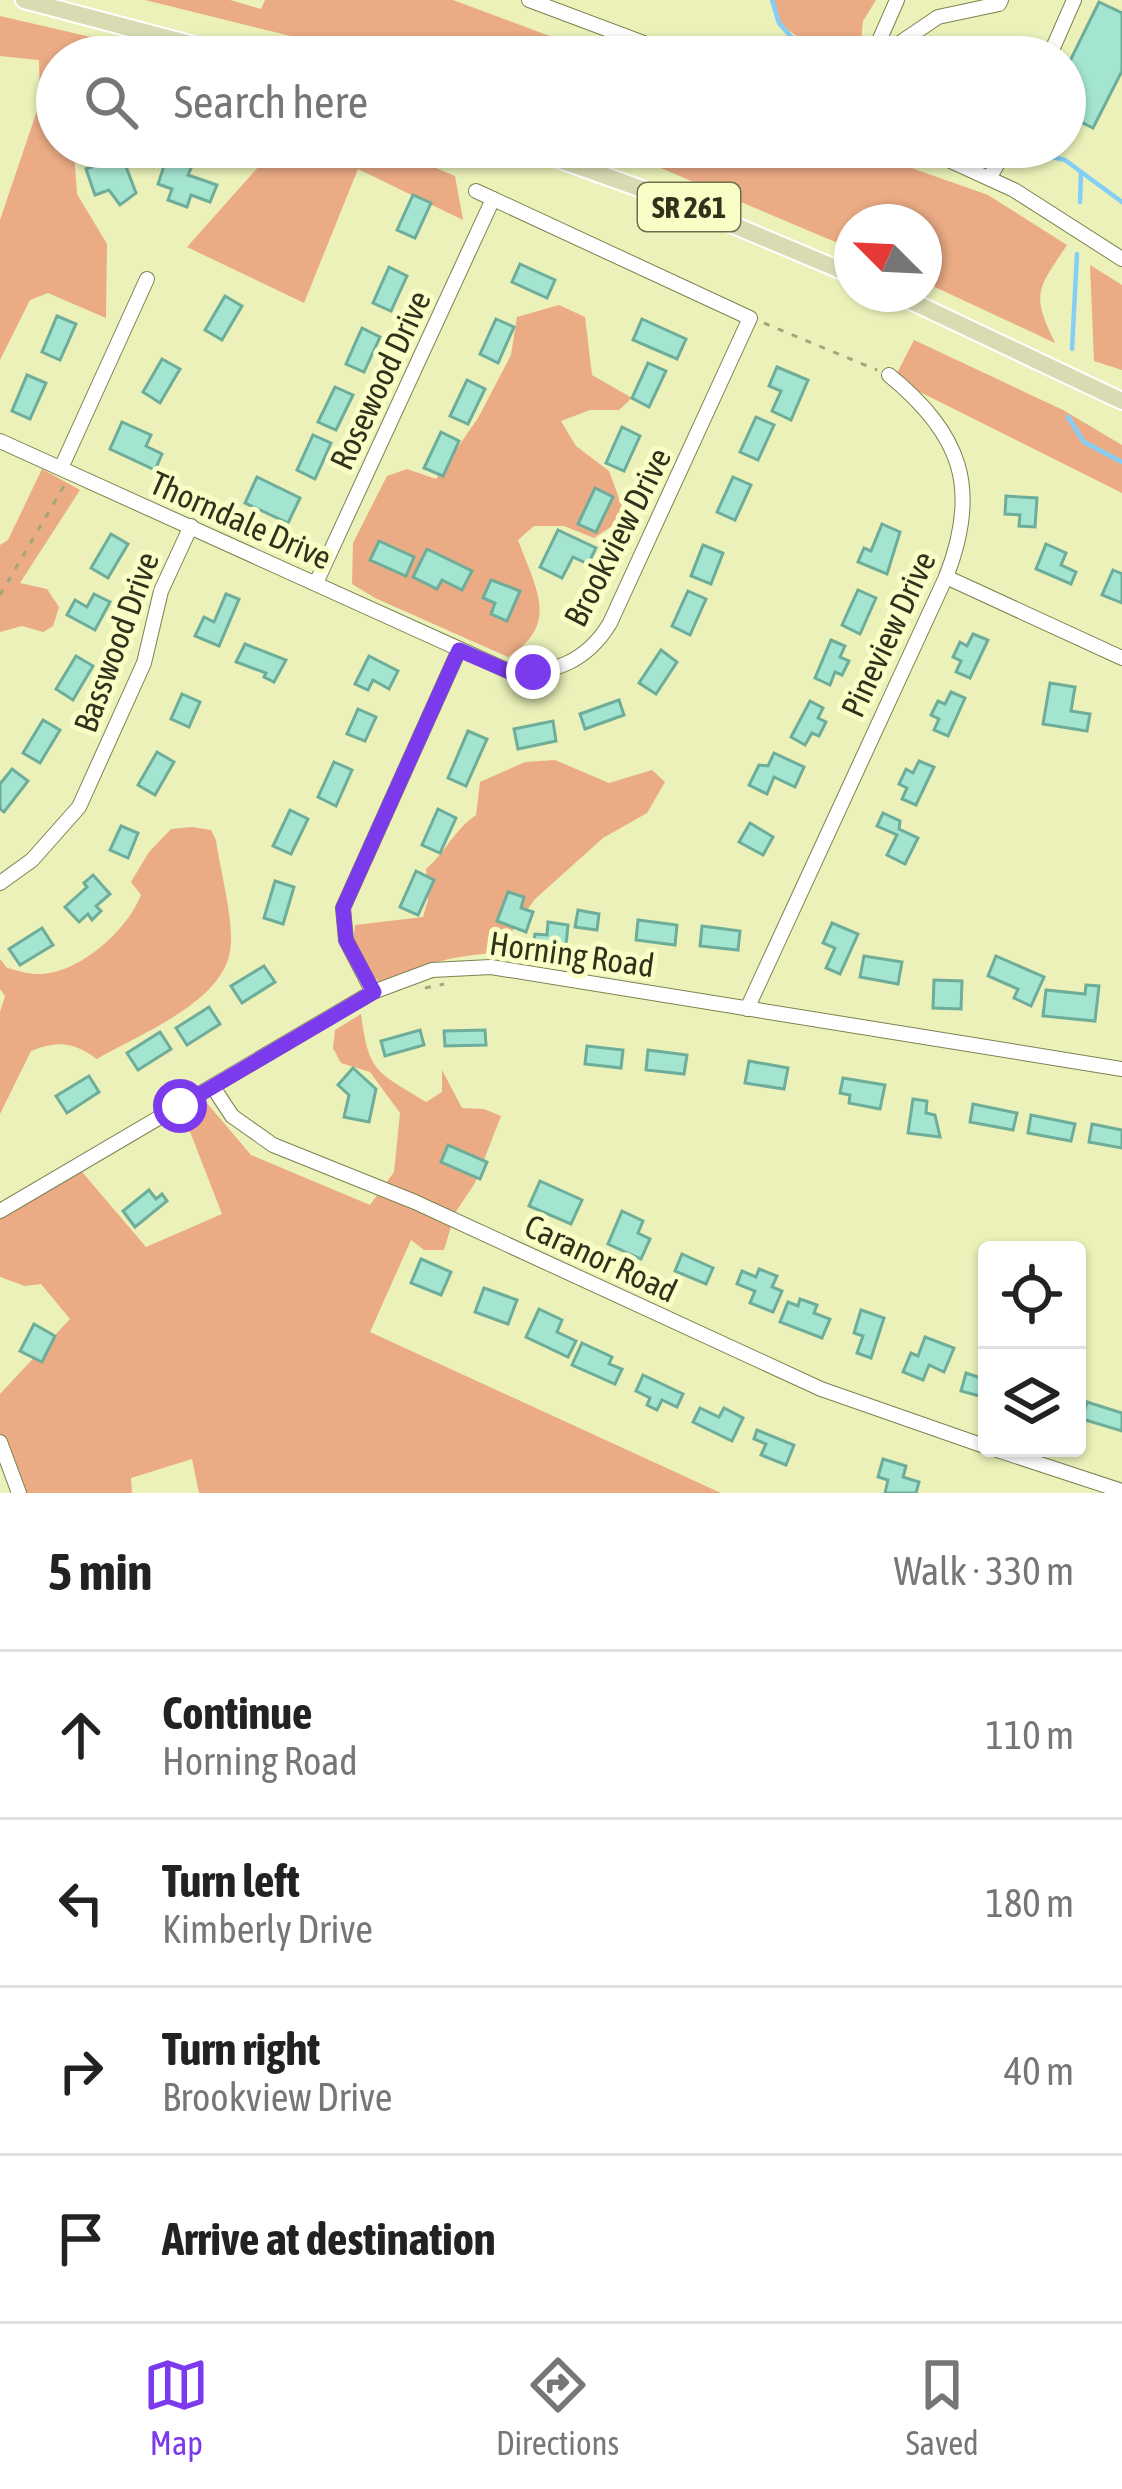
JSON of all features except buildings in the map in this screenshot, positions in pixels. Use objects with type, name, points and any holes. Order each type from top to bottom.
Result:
[{"type":"main road","points":[[24,0],[160,36]]},
{"type":"main road","name":"SR 261","points":[[583,168],[834,267]]},
{"type":"main road","points":[[934,312],[1122,401]]},
{"type":"street","points":[[529,0],[626,36]]},
{"type":"street","points":[[884,36],[897,0]]},
{"type":"street","points":[[909,36],[938,17],[1001,0]]},
{"type":"street","points":[[1058,36],[1074,0]]},
{"type":"street","points":[[969,168],[1122,260]]},
{"type":"street","points":[[990,177],[995,168]]},
{"type":"street","points":[[476,191],[750,318]]},
{"type":"street","name":"Rosewood Drive","points":[[316,583],[493,199]]},
{"type":"street","points":[[61,468],[147,279]]},
{"type":"street","name":"Brookview Drive","points":[[459,650],[508,671],[533,672],[570,663],[598,643],[628,589],[750,318]]},
{"type":"street","name":"Pineview Drive","points":[[747,1009],[946,577],[963,519],[958,459],[937,419],[889,376]]},
{"type":"street","name":"Thorndale Drive","points":[[0,441],[459,650]]},
{"type":"street","name":"Basswood Drive","points":[[0,883],[41,851],[79,807],[144,663],[160,591],[191,526]]},
{"type":"street","points":[[946,577],[1122,658]]},
{"type":"street","points":[[374,992],[346,940],[343,908],[459,650]]},
{"type":"street","name":"Horning Road","points":[[0,1211],[374,992],[432,970],[491,967],[1122,1070]]},
{"type":"street","name":"Caranor Road","points":[[213,1087],[232,1116],[274,1144],[436,1211],[821,1389],[978,1443]]},
{"type":"street","points":[[0,1442],[19,1493]]},
{"type":"street","name":"Caranor Road","points":[[1019,1457],[1122,1491]]},
{"type":"path","points":[[750,318],[889,376]]},
{"type":"path","points":[[0,595],[65,484]]},
{"type":"path","points":[[412,991],[446,983]]},
{"type":"shaded area","points":[[145,0],[230,0],[261,9],[265,0],[453,0],[550,36],[291,36]]},
{"type":"shaded area","points":[[774,0],[876,0],[863,21],[861,36],[797,36],[779,23]]},
{"type":"shaded area","points":[[0,16],[86,36],[36,36],[36,60],[0,56]]},
{"type":"shaded area","points":[[36,114],[36,168],[75,168],[77,194],[107,244],[106,318],[48,293],[30,300],[0,360],[0,220]]},
{"type":"shaded area","points":[[257,168],[436,168],[455,176],[463,220],[358,169],[304,303],[187,247]]},
{"type":"shaded area","points":[[661,168],[912,168],[988,195],[1067,245],[1041,292],[1043,313],[1055,343],[942,290],[942,204],[834,204],[834,241]]},
{"type":"shaded area","points":[[1090,265],[1122,285],[1122,370],[1094,361]]},
{"type":"shaded area","points":[[559,305],[585,317],[592,375],[632,398],[619,410],[590,410],[561,421],[576,446],[609,471],[626,517],[594,538],[564,526],[534,526],[518,540],[536,589],[539,618],[524,644],[508,657],[352,584],[353,543],[387,476],[407,469],[436,479],[478,418],[511,355],[517,317]]},
{"type":"shaded area","points":[[914,340],[1063,410],[1122,445],[1122,493],[894,379]]},
{"type":"shaded area","points":[[42,469],[80,490],[20,583],[47,589],[59,607],[53,626],[43,632],[22,626],[0,632],[0,545],[8,540]]},
{"type":"shaded area","points":[[555,760],[609,783],[652,770],[665,782],[647,813],[603,838],[535,899],[497,953],[437,962],[379,982],[352,953],[355,925],[423,917],[428,900],[426,869],[476,815],[480,782],[525,762]]},
{"type":"shaded area","points":[[171,829],[211,830],[216,840],[230,926],[224,970],[176,1015],[97,1059],[66,1044],[31,1051],[0,1114],[0,1012],[5,996],[0,989],[0,959],[7,968],[52,973],[99,949],[134,909],[141,895],[131,882],[149,852]]},
{"type":"shaded area","points":[[361,1014],[372,1060],[386,1077],[426,1102],[442,1092],[442,1070],[462,1108],[501,1116],[475,1183],[455,1213],[444,1250],[424,1250],[411,1240],[370,1332],[721,1493],[199,1493],[192,1459],[131,1478],[132,1493],[19,1493],[0,1442],[0,1394],[70,1319],[41,1284],[25,1286],[0,1277],[0,1211],[77,1166],[146,1247],[222,1214],[180,1106],[200,1095],[251,1155],[370,1205],[394,1172],[400,1113],[370,1072],[341,1063],[333,1048],[335,1030]]},
{"type":"waterway","points":[[772,0],[779,23],[790,36]]},
{"type":"waterway","points":[[1076,168],[1122,202]]},
{"type":"waterway","points":[[1080,202],[1081,172]]},
{"type":"waterway","points":[[1072,349],[1077,254]]},
{"type":"waterway","points":[[1068,417],[1084,442],[1122,462]]},
{"type":"route","points":[[180,1106],[374,992],[346,940],[343,908],[459,650],[508,671],[533,672]]}]
